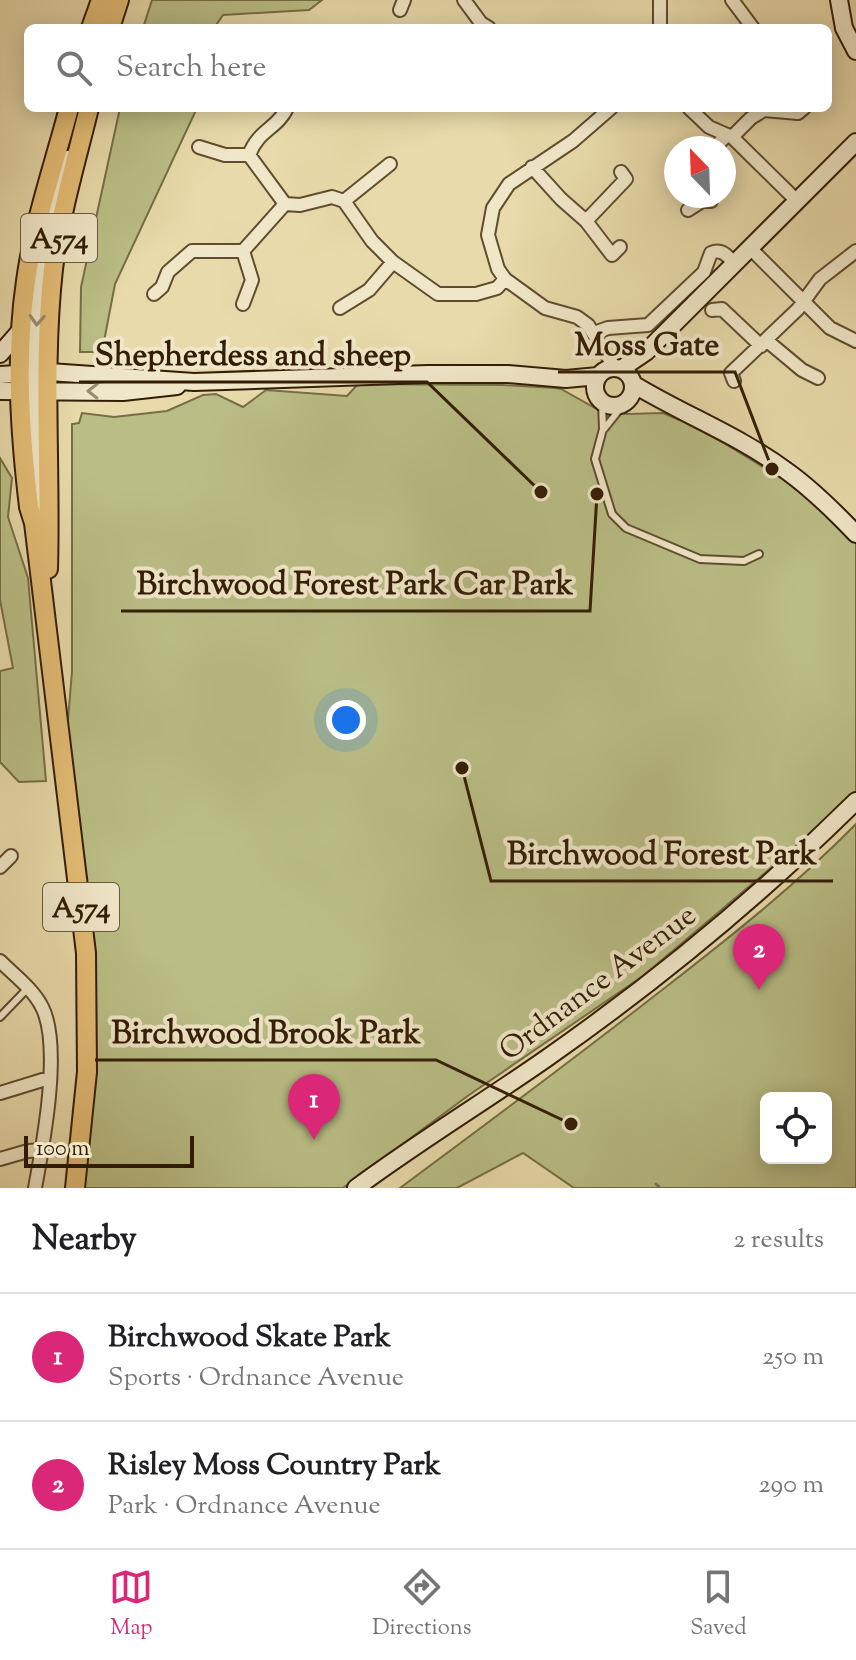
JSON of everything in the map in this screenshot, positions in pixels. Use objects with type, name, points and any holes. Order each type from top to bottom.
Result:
[{"type":"main road","points":[[92,24],[101,0]]},
{"type":"main road","points":[[111,24],[119,0]]},
{"type":"main road","name":"A574","points":[[68,112],[34,239],[20,331],[29,507],[34,523],[86,953],[87,1072],[75,1188]]},
{"type":"main road","name":"A574","points":[[46,628],[50,514],[25,382],[53,271],[85,112]]},
{"type":"street","points":[[464,0],[483,24]]},
{"type":"street","points":[[660,0],[660,24]]},
{"type":"street","points":[[732,0],[750,24]]},
{"type":"street","points":[[839,0],[853,41]]},
{"type":"street","points":[[249,155],[255,139],[282,118],[285,112]]},
{"type":"street","points":[[600,112],[573,141],[509,184],[498,198],[488,225],[488,235],[505,279],[545,308],[577,317],[625,375],[662,402],[705,421],[787,471],[856,534]]},
{"type":"street","points":[[693,112],[709,127],[729,136],[760,112]]},
{"type":"street","points":[[625,375],[856,142]]},
{"type":"street","points":[[736,143],[797,201]]},
{"type":"street","points":[[199,147],[225,155],[249,155]]},
{"type":"street","points":[[249,155],[285,204],[300,205],[332,197],[344,201],[372,241],[393,262],[438,294],[476,294],[497,288],[505,279]]},
{"type":"street","points":[[344,201],[390,164]]},
{"type":"street","points":[[532,167],[586,221],[612,255],[620,247]]},
{"type":"street","points":[[586,221],[626,179],[621,172]]},
{"type":"street","points":[[154,294],[162,287],[168,272],[192,251],[243,251],[285,204]]},
{"type":"street","points":[[750,248],[830,328],[856,341]]},
{"type":"street","points":[[601,402],[594,388],[598,375],[597,339],[608,328],[648,325],[704,272],[711,253],[717,250],[723,252],[734,263]]},
{"type":"street","points":[[243,251],[252,280],[243,304]]},
{"type":"street","points":[[734,381],[731,373],[763,343],[820,279],[856,251]]},
{"type":"street","points":[[340,308],[369,290],[393,262]]},
{"type":"street","points":[[712,310],[722,309],[763,343],[818,378]]},
{"type":"street","points":[[0,354],[20,331]]},
{"type":"street","points":[[25,382],[194,382],[428,374],[508,374],[566,379],[598,375],[606,369],[625,375]]},
{"type":"street","points":[[625,375],[631,396],[626,403]]},
{"type":"street","points":[[566,379],[613,407],[626,403],[662,402]]},
{"type":"street","name":"Ordnance Avenue","points":[[356,1188],[547,1058],[670,966],[750,900],[856,801]]},
{"type":"street","points":[[0,867],[11,856]]},
{"type":"street","points":[[0,961],[28,988],[42,1007],[49,1028],[49,1078],[35,1188]]},
{"type":"street","points":[[0,1093],[49,1078]]},
{"type":"street","points":[[0,1159],[42,1150]]},
{"type":"lane","points":[[601,402],[603,429],[595,459],[612,514],[626,528],[700,559],[744,561],[759,554]]},
{"type":"lane","points":[[603,429],[626,403]]},
{"type":"lane","points":[[0,1017],[28,988]]},
{"type":"green space","points":[[152,0],[322,0],[309,10],[223,15],[217,24],[144,24]]},
{"type":"green space","points":[[119,112],[195,112],[115,284],[102,352],[80,352],[81,287]]},
{"type":"green space","points":[[358,384],[555,388],[597,409],[627,414],[663,413],[703,430],[784,480],[829,516],[856,543],[856,791],[823,824],[643,976],[469,1095],[343,1188],[78,1188],[91,1086],[66,744],[72,671],[72,424],[79,423],[82,413],[114,417],[167,411],[203,395],[216,394],[243,407],[266,390],[347,396]]},
{"type":"green space","points":[[0,458],[12,478],[8,517],[28,578],[46,781],[19,782],[0,762],[0,671],[13,668],[0,600]]},
{"type":"green space","points":[[856,824],[856,1188],[574,1188],[523,1153],[457,1188],[400,1188],[687,970],[810,868]]},
{"type":"waterway","points":[[656,1184],[660,1188]]},
{"type":"place","name":"Moss Gate","points":[[772,469]]},
{"type":"place","name":"Shepherdess and sheep","points":[[541,492]]},
{"type":"place","name":"Birchwood Forest Park Car Park","points":[[597,494]]},
{"type":"place","name":"Birchwood Forest Park","points":[[462,768]]},
{"type":"place","name":"Risley Moss Country Park","points":[[759,990]]},
{"type":"place","name":"Birchwood Brook Park","points":[[571,1124]]},
{"type":"place","name":"Birchwood Skate Park","points":[[314,1140]]}]
